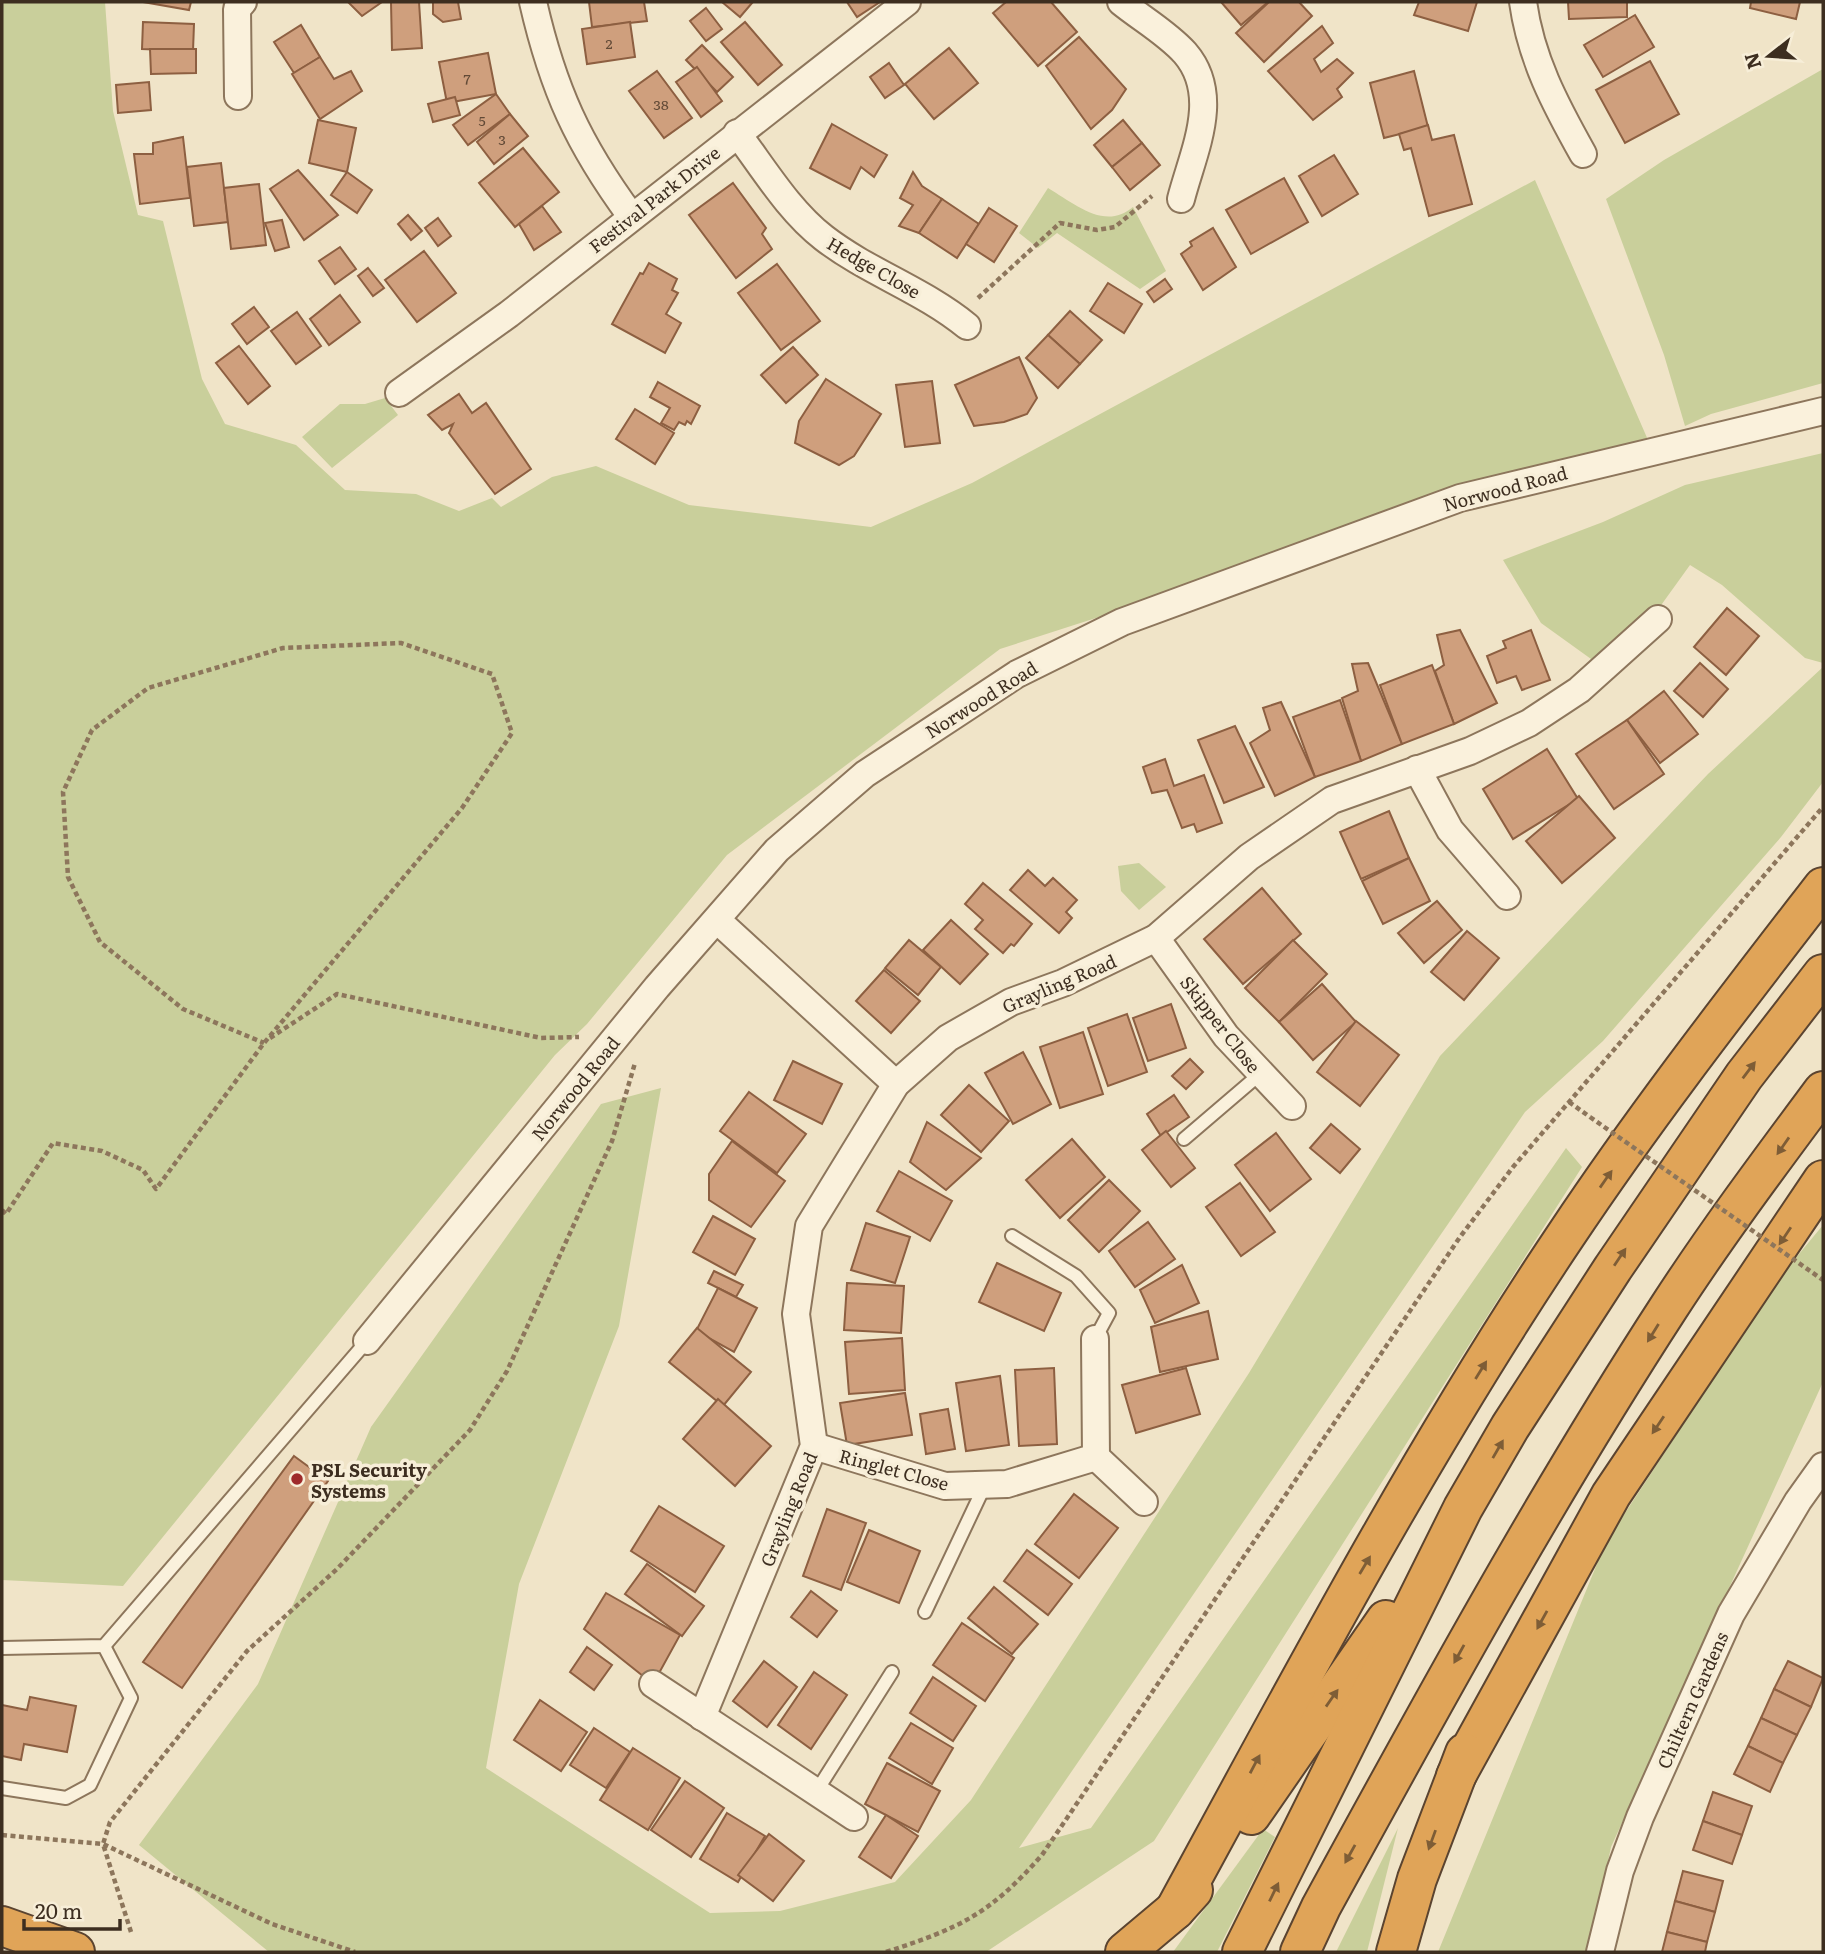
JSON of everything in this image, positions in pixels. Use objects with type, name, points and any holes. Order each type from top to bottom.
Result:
[{"type":"highway","points":[[1175,1910],[1336,1612],[1461,1402],[1566,1235],[1707,1037],[1823,887]]},
{"type":"highway","points":[[1242,1952],[1463,1508],[1510,1427],[1613,1268],[1744,1076],[1823,974]]},
{"type":"highway","points":[[1300,1952],[1321,1907],[1469,1636],[1569,1469],[1670,1305],[1823,1091]]},
{"type":"highway","points":[[1456,1776],[1611,1495],[1823,1180]]},
{"type":"highway","points":[[1395,1952],[1418,1879],[1569,1469]]},
{"type":"highway","points":[[1125,1952],[1175,1910],[1238,1835],[1463,1508]]},
{"type":"highway","points":[[2,1926],[75,1952]]},
{"type":"street","points":[[238,96],[237,9],[243,2]]},
{"type":"street","points":[[533,2],[545,52],[578,136],[631,216]]},
{"type":"street","name":"Festival Park Drive","points":[[399,393],[509,314],[907,2]]},
{"type":"street","points":[[1121,2],[1168,37],[1186,54],[1199,74],[1205,100],[1200,131],[1183,192]]},
{"type":"street","points":[[1523,2],[1532,51],[1550,95],[1583,154]]},
{"type":"street","name":"Hedge Close","points":[[737,133],[800,216],[822,237],[850,257],[940,304],[962,321]]},
{"type":"street","name":"Norwood Road","points":[[367,1341],[629,1043],[717,920],[777,850],[865,774],[1017,674],[1110,627],[1460,498],[1823,411]]},
{"type":"street","name":"Grayling Road","points":[[702,1717],[814,1446],[796,1314],[809,1226],[896,1084],[948,1038],[1011,1002],[1075,978],[1156,938],[1288,828],[1332,800],[1470,751],[1529,723],[1579,690],[1658,619]]},
{"type":"street","points":[[1417,769],[1450,830],[1507,896]]},
{"type":"street","points":[[717,920],[896,1084]]},
{"type":"street","name":"Skipper Close","points":[[1156,938],[1226,1036],[1292,1106]]},
{"type":"street","points":[[1095,1339],[1096,1457],[1144,1502]]},
{"type":"street","name":"Ringlet Close","points":[[814,1446],[945,1486],[1007,1484],[1096,1457]]},
{"type":"street","name":"Chiltern Gardens","points":[[1600,1952],[1620,1871],[1640,1817],[1731,1614],[1798,1501],[1823,1466]]},
{"type":"street","points":[[653,1684],[854,1817]]},
{"type":"lane","points":[[1184,1139],[1259,1074]]},
{"type":"lane","points":[[1012,1236],[1076,1276],[1109,1313],[1095,1339]]},
{"type":"lane","points":[[2,1648],[104,1646],[367,1341]]},
{"type":"lane","points":[[925,1612],[985,1485]]},
{"type":"lane","points":[[2,1788],[66,1798],[90,1785],[131,1698],[104,1646]]},
{"type":"lane","points":[[816,1792],[892,1672]]},
{"type":"path","points":[[962,321],[1060,223],[1097,230],[1115,227],[1161,187],[1183,192]]},
{"type":"path","points":[[2,1210],[6,1214],[53,1143],[102,1151],[143,1170],[156,1189],[264,1042],[463,808],[512,733],[492,674],[401,643],[283,648],[148,688],[92,730],[63,792],[68,877],[100,942],[183,1009],[264,1042]]},
{"type":"path","points":[[886,1952],[974,1918],[1017,1883],[1042,1855],[1460,1237],[1513,1167],[1823,807]]},
{"type":"path","points":[[131,1932],[103,1844],[110,1822],[247,1651],[338,1569],[470,1430],[508,1371],[612,1141],[629,1043],[541,1038],[337,994],[264,1042]]},
{"type":"path","points":[[1569,1102],[1823,1280]]},
{"type":"path","points":[[2,1835],[103,1844],[272,1924],[355,1952]]},
{"type":"green space","points":[[2,2],[105,2],[113,111],[138,215],[163,221],[202,379],[225,424],[296,445],[345,490],[416,494],[459,511],[492,498],[501,507],[552,477],[596,466],[689,505],[871,527],[972,483],[1535,180],[1648,440],[1000,649],[727,855],[587,1024],[555,1055],[123,1586],[2,1580]]},
{"type":"green space","points":[[1823,69],[1823,383],[1711,414],[1685,426],[1664,355],[1606,199],[1664,160]]},
{"type":"green space","points":[[1048,188],[1079,207],[1101,216],[1122,214],[1133,207],[1166,271],[1140,289],[1057,233],[1038,248],[1019,233]]},
{"type":"green space","points":[[385,398],[398,415],[332,468],[302,437],[340,404],[365,404]]},
{"type":"green space","points":[[1823,453],[1823,663],[1805,658],[1722,585],[1690,565],[1654,615],[1598,664],[1541,623],[1503,560],[1603,522],[1685,485]]},
{"type":"green space","points":[[1823,667],[1823,782],[1781,837],[1603,1041],[1525,1112],[1019,1848],[1091,1828],[1566,1148],[1582,1167],[1154,1841],[986,1952],[269,1952],[139,1845],[258,1684],[371,1427],[601,1104],[661,1088],[619,1326],[519,1584],[486,1768],[710,1913],[780,1911],[895,1882],[971,1800],[1249,1373],[1440,1056],[1708,774]]},
{"type":"green space","points":[[1139,863],[1166,887],[1139,910],[1121,891],[1118,866]]},
{"type":"green space","points":[[1823,1225],[1823,1382],[1611,1847],[1589,1952],[1438,1952],[1606,1542],[1780,1277]]},
{"type":"green space","points":[[1398,1828],[1367,1952],[1336,1952]]},
{"type":"green space","points":[[1263,1829],[1275,1837],[1217,1952],[1173,1952]]},
{"type":"building","points":[[143,2],[191,2],[189,10]]},
{"type":"building","points":[[348,2],[382,2],[362,16]]},
{"type":"building","points":[[391,2],[419,2],[422,48],[392,50]]},
{"type":"building","points":[[433,2],[458,2],[461,19],[443,22],[433,14]]},
{"type":"building","points":[[589,2],[644,2],[647,21],[592,27]]},
{"type":"building","points":[[722,2],[751,2],[752,3],[740,17]]},
{"type":"building","points":[[847,2],[880,2],[857,17]]},
{"type":"building","points":[[1006,2],[1051,2],[1077,32],[1038,66],[993,13]]},
{"type":"building","points":[[1221,2],[1268,2],[1241,25]]},
{"type":"building","points":[[1269,2],[1299,2],[1312,16],[1264,62],[1236,33]]},
{"type":"building","points":[[1419,2],[1477,2],[1468,31],[1414,15]]},
{"type":"building","points":[[1568,2],[1627,2],[1627,17],[1569,19]]},
{"type":"building","points":[[1751,2],[1800,2],[1796,19],[1750,8]]},
{"type":"building","points":[[706,8],[722,29],[706,41],[690,21]]},
{"type":"building","points":[[1635,15],[1654,47],[1603,77],[1584,45]]},
{"type":"building","points":[[143,22],[194,24],[193,51],[142,49]]},
{"type":"building","points":[[630,22],[635,57],[587,64],[582,29]]},
{"type":"building","points":[[745,22],[782,65],[758,85],[721,42]]},
{"type":"building","points":[[301,25],[320,57],[294,73],[274,42]]},
{"type":"building","points":[[1322,26],[1333,43],[1314,59],[1321,72],[1337,59],[1353,73],[1337,89],[1342,97],[1313,120],[1268,71]]},
{"type":"building","points":[[1079,37],[1126,89],[1112,110],[1091,129],[1046,66]]},
{"type":"building","points":[[702,45],[733,77],[717,92],[686,60]]},
{"type":"building","points":[[949,48],[978,83],[934,119],[905,84]]},
{"type":"building","points":[[150,49],[196,49],[196,73],[151,74]]},
{"type":"building","points":[[488,53],[496,94],[447,103],[439,62]]},
{"type":"building","points":[[320,57],[334,79],[351,71],[362,91],[320,119],[292,74]]},
{"type":"building","points":[[1650,61],[1679,114],[1625,143],[1596,90]]},
{"type":"building","points":[[889,63],[904,85],[885,98],[870,77]]},
{"type":"building","points":[[697,67],[722,101],[701,117],[676,82]]},
{"type":"building","points":[[657,71],[692,118],[664,138],[629,91]]},
{"type":"building","points":[[1414,71],[1428,127],[1384,138],[1370,83]]},
{"type":"building","points":[[149,82],[151,110],[118,113],[116,85]]},
{"type":"building","points":[[496,94],[510,114],[468,145],[453,125]]},
{"type":"building","points":[[455,97],[460,115],[433,122],[428,104]]},
{"type":"building","points":[[510,114],[528,136],[494,164],[477,142]]},
{"type":"building","points":[[318,120],[356,128],[347,172],[309,163]]},
{"type":"building","points":[[1123,120],[1142,143],[1112,167],[1094,145]]},
{"type":"building","points":[[832,124],[887,155],[874,177],[861,167],[850,189],[810,168]]},
{"type":"building","points":[[1428,125],[1432,140],[1454,135],[1472,204],[1429,216],[1411,148],[1404,150],[1399,134]]},
{"type":"building","points":[[183,137],[190,198],[140,204],[134,154],[153,154],[153,143]]},
{"type":"building","points":[[1142,143],[1160,165],[1130,190],[1112,167]]},
{"type":"building","points":[[523,148],[559,192],[515,227],[479,183]]},
{"type":"building","points":[[1334,155],[1358,194],[1322,216],[1299,176]]},
{"type":"building","points":[[221,163],[228,222],[194,226],[187,167]]},
{"type":"building","points":[[298,170],[338,215],[304,240],[270,189]]},
{"type":"building","points":[[347,172],[372,190],[357,213],[331,195]]},
{"type":"building","points":[[913,172],[922,186],[942,199],[919,233],[899,226],[913,205],[900,198]]},
{"type":"building","points":[[1284,178],[1308,222],[1251,254],[1226,210]]},
{"type":"building","points":[[733,183],[766,228],[762,234],[772,249],[736,278],[689,215]]},
{"type":"building","points":[[259,184],[266,245],[231,249],[224,188]]},
{"type":"building","points":[[942,199],[979,224],[957,258],[919,233]]},
{"type":"building","points":[[542,206],[561,232],[534,250],[519,224]]},
{"type":"building","points":[[989,208],[1017,226],[994,262],[966,244]]},
{"type":"building","points":[[408,215],[422,231],[411,240],[398,224]]},
{"type":"building","points":[[438,218],[451,236],[438,246],[425,228]]},
{"type":"building","points":[[282,220],[289,247],[275,251],[265,223]]},
{"type":"building","points":[[1213,228],[1236,267],[1203,290],[1181,254],[1192,246],[1190,242]]},
{"type":"building","points":[[340,247],[356,269],[335,284],[319,261]]},
{"type":"building","points":[[424,251],[456,293],[417,322],[385,280]]},
{"type":"building","points":[[649,263],[677,279],[672,290],[678,293],[666,314],[681,323],[665,353],[612,324],[640,273],[643,274]]},
{"type":"building","points":[[777,264],[820,321],[781,350],[738,293]]},
{"type":"building","points":[[368,268],[384,288],[373,296],[358,276]]},
{"type":"building","points":[[1165,279],[1172,289],[1154,302],[1147,292]]},
{"type":"building","points":[[1108,283],[1142,304],[1124,333],[1090,311]]},
{"type":"building","points":[[340,295],[360,322],[329,345],[310,319]]},
{"type":"building","points":[[254,307],[269,327],[247,344],[232,324]]},
{"type":"building","points":[[1070,311],[1102,340],[1080,364],[1048,335]]},
{"type":"building","points":[[297,312],[321,346],[296,364],[271,331]]},
{"type":"building","points":[[1048,335],[1080,364],[1058,388],[1026,358]]},
{"type":"building","points":[[239,346],[270,386],[248,404],[216,363]]},
{"type":"building","points":[[793,347],[818,375],[786,403],[761,375]]},
{"type":"building","points":[[1019,357],[1037,398],[1027,414],[1004,422],[974,426],[955,385]]},
{"type":"building","points":[[826,379],[881,414],[854,456],[839,465],[795,443],[799,421]]},
{"type":"building","points":[[932,381],[940,443],[905,447],[896,385]]},
{"type":"building","points":[[658,382],[700,406],[691,424],[687,421],[685,425],[679,422],[674,430],[661,423],[670,408],[650,397]]},
{"type":"building","points":[[459,394],[472,413],[486,403],[531,469],[495,494],[449,433],[453,424],[442,430],[428,415]]},
{"type":"building","points":[[635,409],[674,433],[655,464],[616,439]]},
{"type":"building","points":[[1727,608],[1759,636],[1726,675],[1694,647]]},
{"type":"building","points":[[1460,630],[1497,703],[1454,724],[1435,671],[1444,665],[1437,635]]},
{"type":"building","points":[[1531,630],[1550,680],[1522,690],[1516,676],[1497,683],[1487,656],[1506,648],[1503,641]]},
{"type":"building","points":[[1368,663],[1402,744],[1361,761],[1342,698],[1358,691],[1352,664]]},
{"type":"building","points":[[1700,663],[1728,689],[1703,717],[1674,691]]},
{"type":"building","points":[[1432,665],[1454,724],[1402,744],[1380,685]]},
{"type":"building","points":[[1664,691],[1698,734],[1660,763],[1627,720]]},
{"type":"building","points":[[1340,700],[1361,761],[1315,777],[1293,717]]},
{"type":"building","points":[[1281,702],[1315,777],[1275,796],[1250,743],[1270,730],[1263,708]]},
{"type":"building","points":[[1627,720],[1664,774],[1614,809],[1576,754]]},
{"type":"building","points":[[1235,726],[1264,787],[1224,803],[1198,740]]},
{"type":"building","points":[[1547,749],[1578,799],[1513,839],[1483,789]]},
{"type":"building","points":[[1165,759],[1174,786],[1204,775],[1222,823],[1197,832],[1194,824],[1182,828],[1167,790],[1152,793],[1143,767]]},
{"type":"building","points":[[1579,796],[1615,838],[1562,883],[1526,841]]},
{"type":"building","points":[[1389,811],[1409,858],[1361,879],[1340,832]]},
{"type":"building","points":[[1409,858],[1430,901],[1383,924],[1362,881]]},
{"type":"building","points":[[1028,870],[1045,886],[1053,878],[1077,900],[1066,912],[1072,918],[1059,933],[1010,890]]},
{"type":"building","points":[[983,883],[1032,924],[1014,946],[1011,944],[1003,953],[975,929],[983,920],[965,904]]},
{"type":"building","points":[[1262,888],[1301,934],[1243,984],[1204,939]]},
{"type":"building","points":[[1437,901],[1462,930],[1424,963],[1398,933]]},
{"type":"building","points":[[951,920],[988,954],[960,984],[923,950]]},
{"type":"building","points":[[1467,931],[1499,958],[1464,1000],[1431,972]]},
{"type":"building","points":[[909,940],[941,967],[918,995],[885,968]]},
{"type":"building","points":[[1293,940],[1327,974],[1279,1022],[1245,988]]},
{"type":"building","points":[[884,970],[920,1001],[891,1033],[856,1001]]},
{"type":"building","points":[[1322,984],[1356,1022],[1313,1060],[1279,1022]]},
{"type":"building","points":[[1171,1004],[1186,1048],[1148,1061],[1133,1018]]},
{"type":"building","points":[[1127,1014],[1147,1072],[1108,1086],[1088,1028]]},
{"type":"building","points":[[1356,1021],[1399,1055],[1360,1106],[1317,1072]]},
{"type":"building","points":[[1083,1032],[1103,1094],[1060,1108],[1040,1047]]},
{"type":"building","points":[[1023,1052],[1051,1104],[1013,1124],[985,1073]]},
{"type":"building","points":[[1190,1059],[1203,1072],[1186,1089],[1172,1076]]},
{"type":"building","points":[[793,1061],[842,1084],[822,1124],[774,1100]]},
{"type":"building","points":[[969,1085],[1009,1121],[981,1152],[941,1115]]},
{"type":"building","points":[[749,1092],[806,1134],[777,1173],[720,1131]]},
{"type":"building","points":[[1174,1095],[1189,1117],[1161,1136],[1147,1114]]},
{"type":"building","points":[[927,1122],[981,1158],[946,1190],[910,1162]]},
{"type":"building","points":[[1331,1124],[1360,1149],[1340,1173],[1310,1148]]},
{"type":"building","points":[[1166,1131],[1195,1168],[1171,1187],[1142,1150]]},
{"type":"building","points":[[1276,1133],[1311,1179],[1270,1211],[1235,1165]]},
{"type":"building","points":[[1072,1139],[1105,1177],[1060,1218],[1026,1180]]},
{"type":"building","points":[[732,1141],[785,1181],[751,1227],[709,1200],[709,1174]]},
{"type":"building","points":[[899,1171],[952,1201],[930,1241],[877,1211]]},
{"type":"building","points":[[1109,1180],[1140,1211],[1099,1252],[1068,1220]]},
{"type":"building","points":[[1240,1183],[1275,1232],[1241,1256],[1206,1207]]},
{"type":"building","points":[[713,1216],[755,1239],[735,1275],[693,1252]]},
{"type":"building","points":[[1148,1222],[1175,1259],[1135,1287],[1109,1251]]},
{"type":"building","points":[[866,1223],[910,1237],[895,1283],[851,1270]]},
{"type":"building","points":[[997,1263],[1061,1293],[1044,1331],[979,1302]]},
{"type":"building","points":[[1182,1265],[1199,1303],[1155,1323],[1140,1290]]},
{"type":"building","points":[[714,1271],[743,1285],[736,1297],[708,1283]]},
{"type":"building","points":[[847,1283],[904,1286],[901,1333],[844,1330]]},
{"type":"building","points":[[718,1288],[757,1308],[734,1352],[696,1331]]},
{"type":"building","points":[[1208,1311],[1218,1359],[1160,1372],[1151,1327]]},
{"type":"building","points":[[697,1328],[751,1372],[723,1406],[669,1362]]},
{"type":"building","points":[[902,1338],[905,1390],[849,1394],[845,1342]]},
{"type":"building","points":[[1054,1368],[1057,1444],[1019,1446],[1015,1370]]},
{"type":"building","points":[[1186,1368],[1200,1414],[1136,1433],[1122,1385]]},
{"type":"building","points":[[1000,1376],[1009,1445],[966,1451],[956,1383]]},
{"type":"building","points":[[905,1393],[912,1435],[847,1445],[840,1403]]},
{"type":"building","points":[[718,1399],[771,1446],[735,1486],[683,1439]]},
{"type":"building","points":[[948,1409],[955,1449],[926,1454],[920,1414]]},
{"type":"building","points":[[294,1456],[328,1481],[182,1688],[143,1662]]},
{"type":"building","points":[[1074,1494],[1118,1528],[1079,1578],[1035,1544]]},
{"type":"building","points":[[659,1506],[724,1546],[695,1592],[631,1551]]},
{"type":"building","points":[[827,1509],[866,1523],[841,1590],[803,1576]]},
{"type":"building","points":[[869,1530],[920,1551],[899,1603],[847,1582]]},
{"type":"building","points":[[1027,1550],[1072,1584],[1048,1615],[1004,1581]]},
{"type":"building","points":[[647,1564],[704,1606],[682,1636],[625,1594]]},
{"type":"building","points":[[994,1587],[1038,1624],[1012,1654],[968,1618]]},
{"type":"building","points":[[811,1591],[837,1611],[817,1637],[791,1617]]},
{"type":"building","points":[[606,1593],[680,1635],[653,1684],[584,1629]]},
{"type":"building","points":[[962,1623],[1014,1658],[985,1701],[933,1665]]},
{"type":"building","points":[[587,1647],[612,1665],[594,1690],[570,1672]]},
{"type":"building","points":[[764,1661],[797,1687],[767,1727],[733,1701]]},
{"type":"building","points":[[1788,1661],[1823,1678],[1811,1707],[1774,1689]]},
{"type":"building","points":[[814,1672],[847,1695],[811,1749],[778,1725]]},
{"type":"building","points":[[933,1677],[976,1706],[953,1741],[910,1713]]},
{"type":"building","points":[[1774,1689],[1811,1707],[1797,1735],[1761,1718]]},
{"type":"building","points":[[30,1697],[76,1706],[67,1752],[24,1744],[21,1760],[2,1756],[2,1705],[27,1710]]},
{"type":"building","points":[[540,1700],[587,1732],[561,1771],[514,1740]]},
{"type":"building","points":[[1761,1718],[1797,1735],[1783,1763],[1748,1746]]},
{"type":"building","points":[[911,1723],[953,1748],[932,1784],[889,1758]]},
{"type":"building","points":[[594,1728],[630,1752],[606,1788],[570,1765]]},
{"type":"building","points":[[1748,1746],[1783,1763],[1770,1792],[1734,1774]]},
{"type":"building","points":[[633,1748],[680,1778],[648,1830],[600,1800]]},
{"type":"building","points":[[887,1763],[940,1791],[918,1832],[865,1804]]},
{"type":"building","points":[[685,1781],[724,1808],[691,1857],[651,1830]]},
{"type":"building","points":[[1713,1792],[1752,1806],[1742,1835],[1703,1821]]},
{"type":"building","points":[[727,1813],[765,1836],[738,1882],[700,1859]]},
{"type":"building","points":[[886,1815],[918,1836],[891,1878],[859,1857]]},
{"type":"building","points":[[1703,1821],[1742,1835],[1732,1864],[1693,1850]]},
{"type":"building","points":[[769,1834],[804,1861],[773,1901],[738,1875]]},
{"type":"building","points":[[1683,1871],[1723,1881],[1715,1912],[1675,1901]]},
{"type":"building","points":[[1675,1901],[1715,1912],[1707,1942],[1667,1932]]},
{"type":"building","points":[[1667,1932],[1707,1942],[1705,1952],[1662,1952]]},
{"type":"place","name":"PSL Security Systems","points":[[297,1479]]}]
